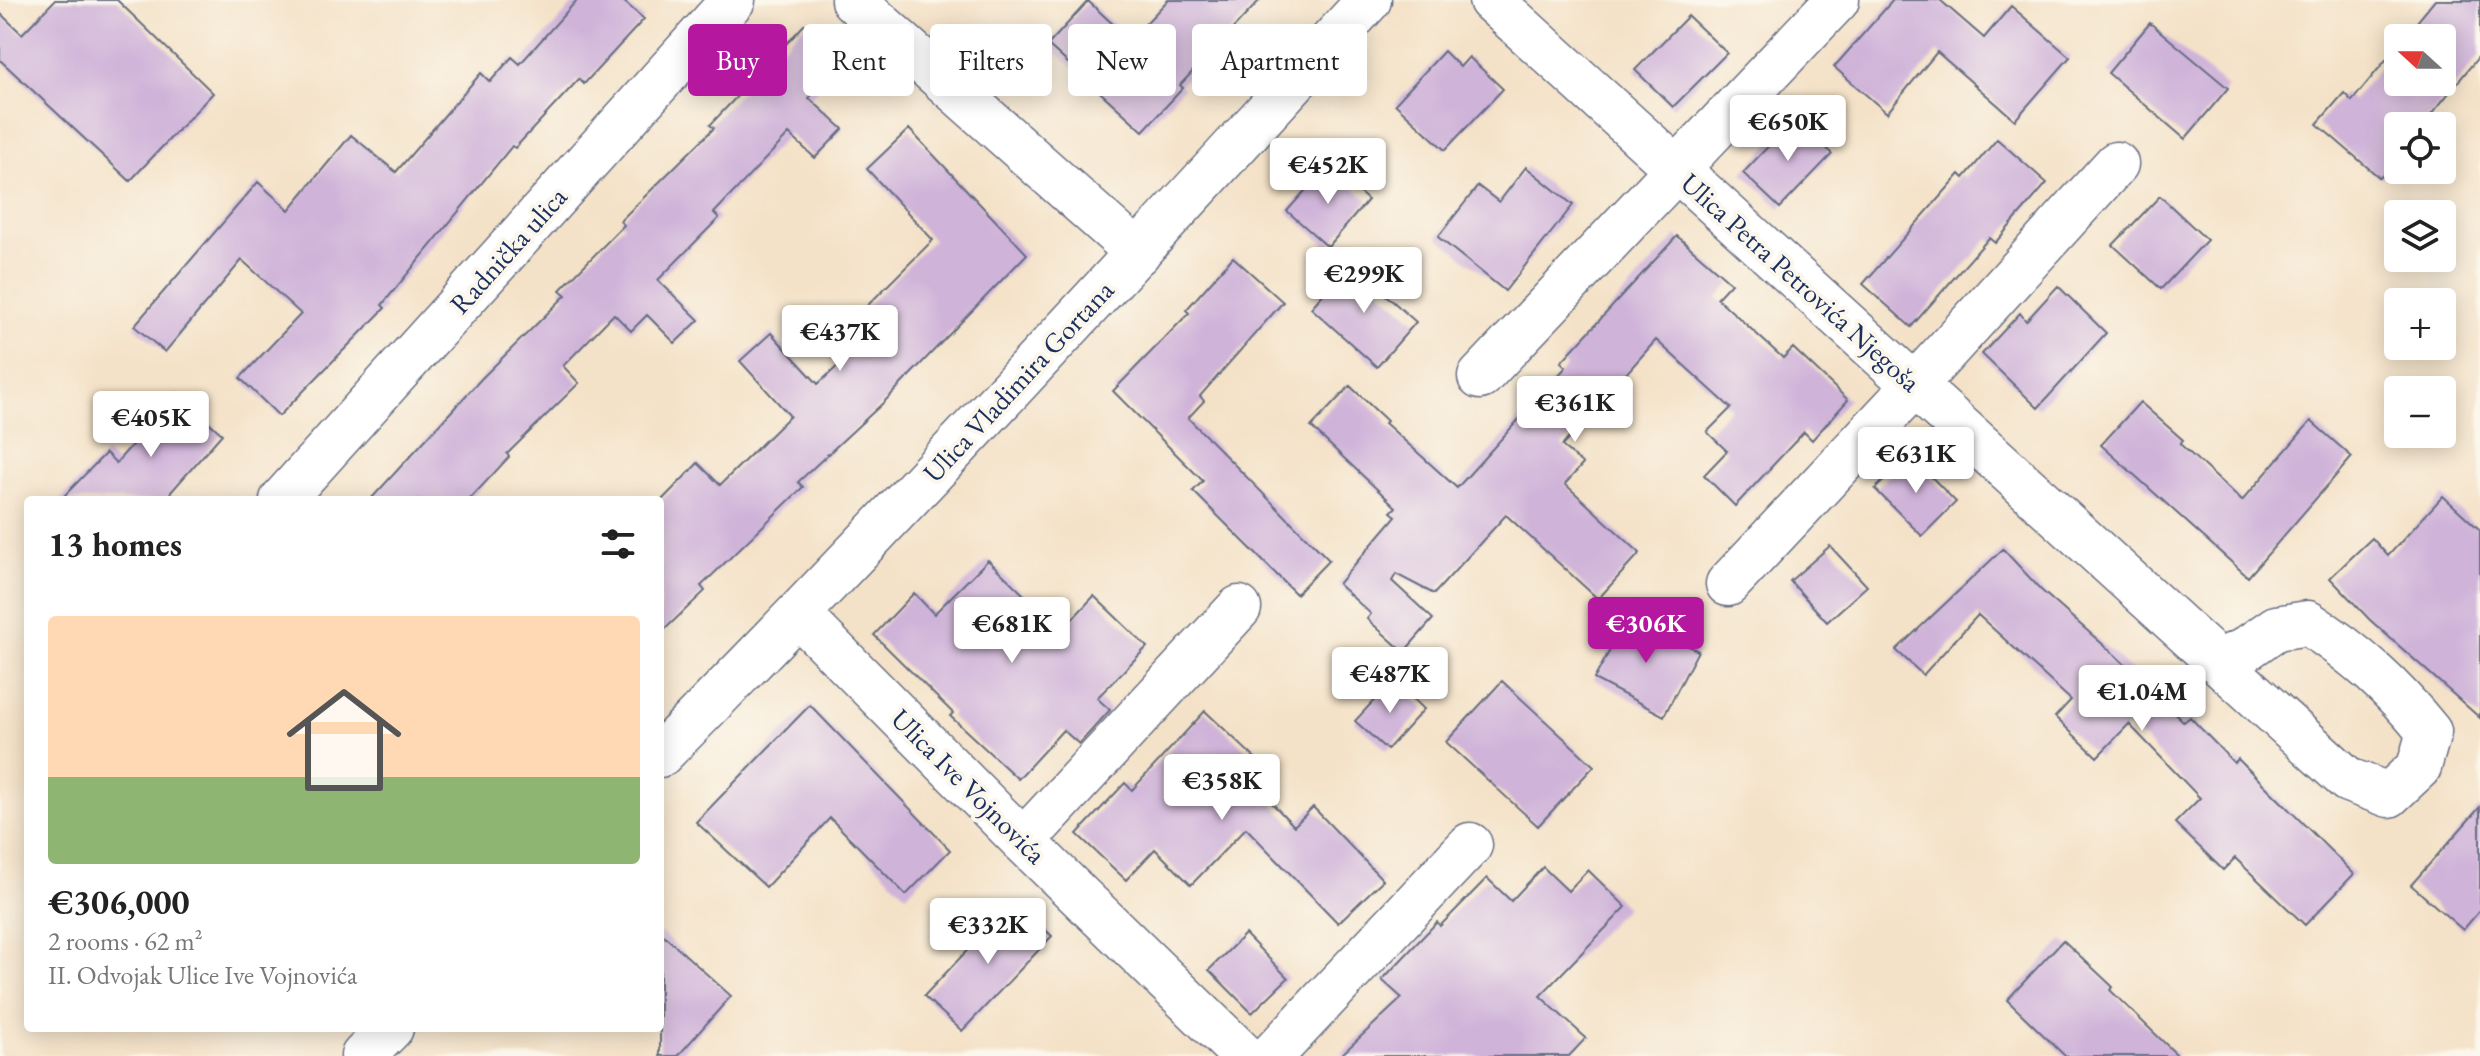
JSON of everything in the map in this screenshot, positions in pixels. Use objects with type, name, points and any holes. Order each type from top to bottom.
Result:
[{"type":"street","name":"Radnička ulica","points":[[286,496],[733,0]]},
{"type":"street","points":[[853,0],[1138,253]]},
{"type":"street","name":"Ulica Vladimira Gortana","points":[[664,751],[799,615],[1138,253],[1369,0]]},
{"type":"street","name":"Ulica Petra Petrovića Njegoša","points":[[1491,0],[2348,780],[2389,795],[2419,767],[2429,732],[2400,695],[2348,649],[2308,623],[2276,628],[2243,651],[2219,661]]},
{"type":"street","points":[[1480,377],[1837,0]]},
{"type":"street","points":[[1728,584],[2116,164]]},
{"type":"street","points":[[1023,841],[1239,608]]},
{"type":"street","name":"Ulica Ive Vojnovića","points":[[799,615],[1023,841],[1244,1056]]},
{"type":"street","points":[[1271,1056],[1470,845]]},
{"type":"street","points":[[363,1056],[387,1032]]},
{"type":"building","points":[[55,0],[117,0],[213,93],[130,181],[0,60],[0,13],[22,34]]},
{"type":"building","points":[[577,0],[622,0],[644,19],[584,84],[579,79],[515,148],[512,146],[382,305],[385,308],[279,416],[240,378],[301,314],[242,260],[165,352],[134,326],[258,182],[289,210],[351,135],[396,172],[481,73],[490,82],[512,57],[520,64]]},
{"type":"building","points":[[1168,0],[1260,0],[1237,24],[1192,24],[1192,72],[1180,85],[1183,88],[1176,96],[1176,24],[1145,24]]},
{"type":"building","points":[[1893,0],[1940,0],[1984,38],[2011,6],[2070,57],[2015,120],[1937,52],[1887,113],[1834,67]]},
{"type":"building","points":[[2435,0],[2480,0],[2480,55],[2456,84],[2456,24],[2415,24]]},
{"type":"building","points":[[1088,1],[1113,24],[1068,24],[1068,63],[1052,49],[1052,41]]},
{"type":"building","points":[[1688,16],[1727,53],[1673,107],[1635,70]]},
{"type":"building","points":[[2150,23],[2228,88],[2185,139],[2108,73]]},
{"type":"building","points":[[803,26],[803,96],[811,96],[809,98],[843,129],[815,158],[789,134],[714,213],[719,218],[658,280],[699,320],[675,343],[647,315],[631,331],[614,314],[563,366],[579,383],[507,454],[509,457],[473,496],[374,496],[482,378],[566,295],[560,290],[624,225],[620,221],[714,128],[710,125],[737,96],[787,96],[787,43]]},
{"type":"building","points":[[1444,51],[1460,67],[1469,57],[1503,89],[1445,150],[1395,104]]},
{"type":"building","points":[[2384,62],[2384,96],[2447,96],[2433,112],[2384,112],[2384,174],[2380,178],[2317,124],[2344,93],[2352,101]]},
{"type":"building","points":[[1104,96],[1176,96],[1143,131]]},
{"type":"building","points":[[1795,118],[1832,154],[1780,208],[1743,173]]},
{"type":"building","points":[[909,129],[1027,254],[883,403],[798,482],[803,487],[701,586],[705,591],[664,630],[664,498],[698,463],[720,485],[790,416],[740,361],[771,333],[818,384],[872,335],[855,318],[933,240],[867,169]]},
{"type":"building","points":[[1997,139],[2047,183],[1995,243],[1989,238],[1911,327],[1863,284],[1960,174],[1964,178]]},
{"type":"building","points":[[1328,165],[1368,200],[1328,247],[1287,211]]},
{"type":"building","points":[[1526,167],[1573,205],[1505,291],[1438,237],[1478,186],[1499,202]]},
{"type":"building","points":[[2160,196],[2207,240],[2161,289],[2113,245]]},
{"type":"building","points":[[1677,236],[1731,283],[1717,298],[1783,358],[1793,348],[1848,400],[1812,440],[1804,432],[1735,506],[1704,475],[1727,451],[1707,432],[1731,408],[1656,340],[1562,446],[1583,464],[1565,484],[1640,553],[1598,599],[1506,515],[1434,594],[1396,574],[1392,581],[1433,619],[1404,652],[1367,619],[1371,614],[1338,584],[1396,516],[1391,512],[1396,507],[1311,427],[1350,386],[1387,421],[1385,423],[1457,488],[1566,367],[1561,362]]},
{"type":"building","points":[[1233,257],[1283,302],[1200,396],[1204,401],[1188,418],[1329,560],[1296,594],[1193,491],[1203,481],[1113,391],[1189,313],[1186,310]]},
{"type":"building","points":[[1350,263],[1416,322],[1377,367],[1311,308]]},
{"type":"building","points":[[2058,286],[2106,333],[2038,408],[1982,354],[2020,313],[2026,321]]},
{"type":"building","points":[[177,394],[222,434],[168,496],[64,496],[106,453],[116,463]]},
{"type":"building","points":[[2140,402],[2183,440],[2180,444],[2242,501],[2311,421],[2352,457],[2248,577],[2101,445]]},
{"type":"building","points":[[1910,455],[1956,502],[1922,536],[1875,489]]},
{"type":"building","points":[[2443,496],[2480,530],[2480,718],[2370,620],[2330,578],[2372,538],[2388,556]]},
{"type":"building","points":[[1830,546],[1867,586],[1827,622],[1790,581]]},
{"type":"building","points":[[2003,549],[2041,590],[2115,655],[2184,722],[2190,717],[2234,763],[2238,759],[2354,874],[2305,925],[2235,858],[2223,870],[2175,823],[2200,798],[2129,724],[2097,757],[2055,717],[2071,700],[1978,615],[1923,675],[1896,650]]},
{"type":"building","points":[[988,560],[1061,631],[1094,596],[1147,647],[1097,698],[1110,710],[1079,744],[1063,730],[1018,779],[950,716],[953,713],[874,635],[914,593],[934,614]]},
{"type":"building","points":[[1630,614],[1698,651],[1664,716],[1594,679]]},
{"type":"building","points":[[1393,680],[1424,709],[1387,750],[1355,721]]},
{"type":"building","points":[[1502,681],[1594,766],[1538,826],[1446,742]]},
{"type":"building","points":[[810,705],[950,850],[906,895],[830,818],[766,887],[696,822]]},
{"type":"building","points":[[1205,711],[1256,759],[1243,773],[1294,826],[1313,807],[1383,880],[1338,923],[1246,828],[1191,885],[1155,849],[1126,880],[1077,834],[1125,783],[1132,790]]},
{"type":"building","points":[[2480,807],[2480,910],[2463,930],[2411,885]]},
{"type":"building","points":[[1543,867],[1568,891],[1588,870],[1626,907],[1540,996],[1586,1038],[1569,1056],[1340,1056],[1402,998],[1382,980],[1437,922],[1440,926],[1487,878],[1511,901]]},
{"type":"building","points":[[1014,901],[1052,936],[962,1031],[924,996]]},
{"type":"building","points":[[1245,934],[1288,978],[1252,1013],[1209,970]]},
{"type":"building","points":[[664,936],[731,996],[678,1056],[660,1056],[660,1032],[664,1032]]},
{"type":"building","points":[[2063,940],[2113,987],[2110,990],[2178,1056],[2065,1056],[2007,1000]]}]
